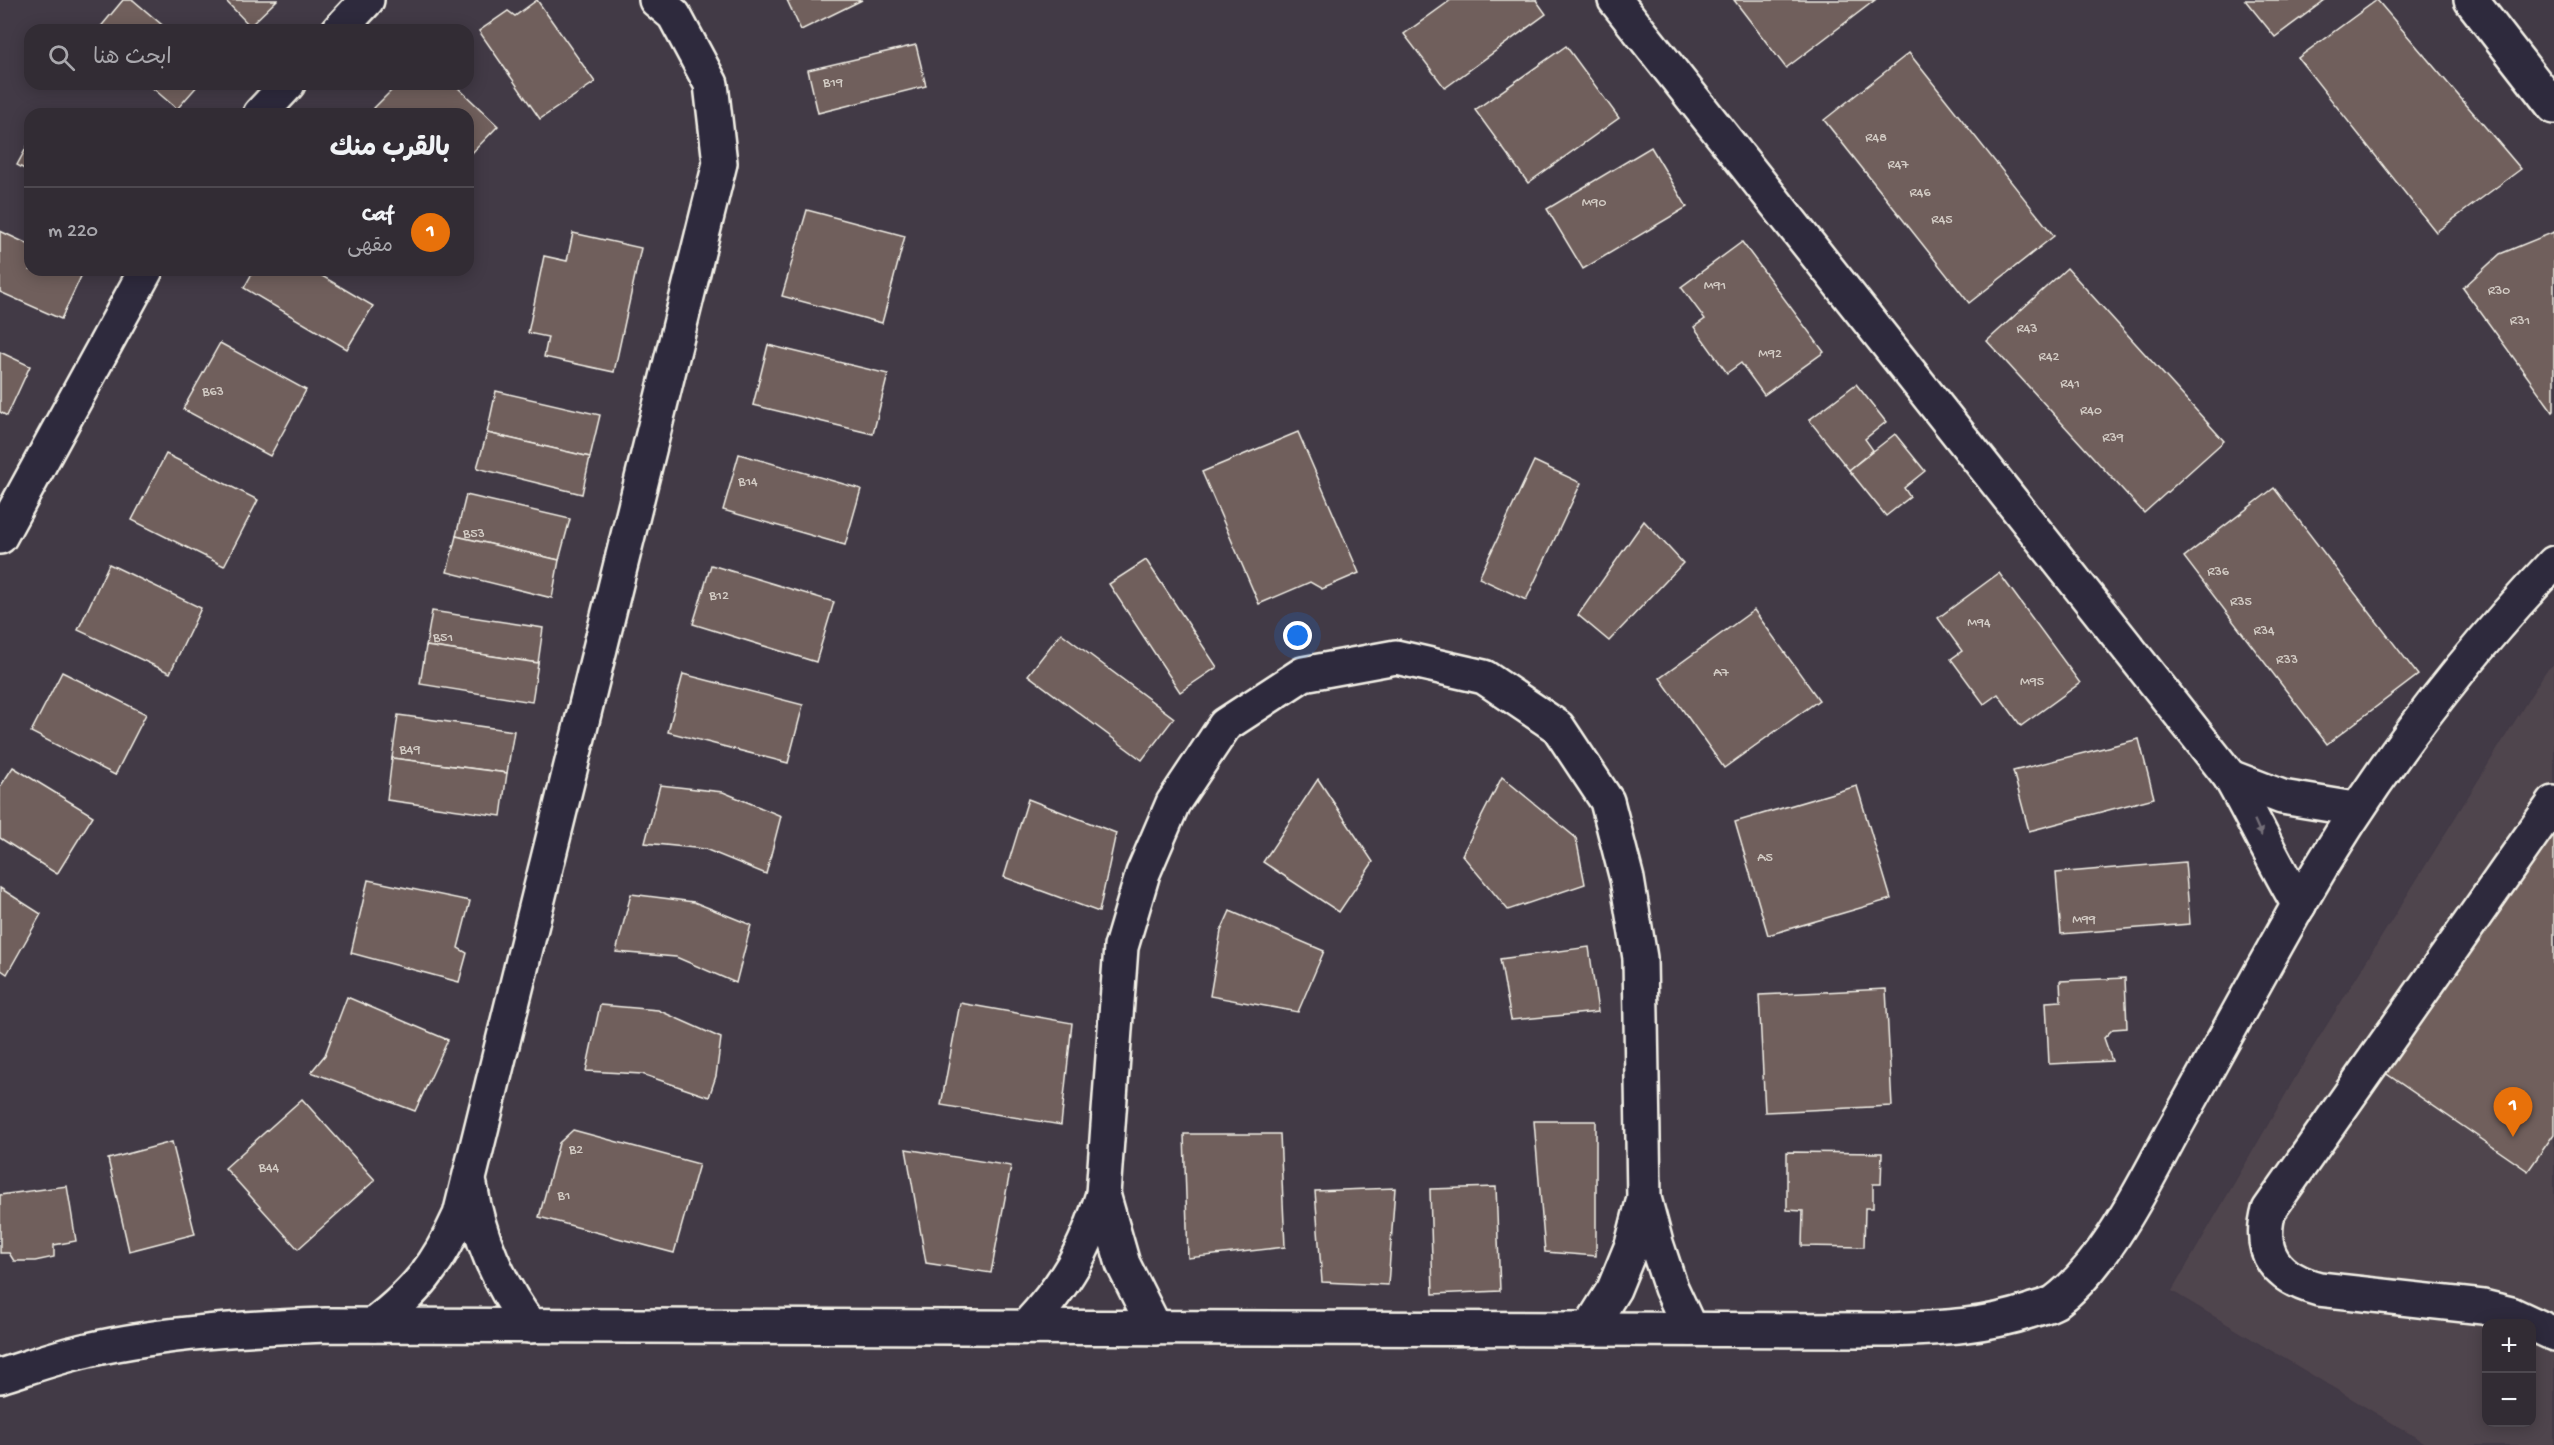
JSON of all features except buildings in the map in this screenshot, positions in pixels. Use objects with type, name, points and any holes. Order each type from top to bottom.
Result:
[{"type":"street","points":[[345,24],[367,0]]},
{"type":"street","points":[[373,1325],[402,1303],[426,1277],[446,1248],[460,1215],[720,163],[711,84],[674,15],[656,0]]},
{"type":"street","points":[[1615,0],[2230,777],[2249,809],[2277,869],[2299,905]]},
{"type":"street","points":[[2472,0],[2554,107]]},
{"type":"street","points":[[266,108],[282,90]]},
{"type":"street","points":[[0,537],[143,276]]},
{"type":"street","points":[[0,1376],[88,1350],[167,1337],[246,1328],[373,1325],[1954,1328],[2003,1320],[2053,1303],[2083,1276],[2124,1219],[2355,809],[2449,683],[2554,563]]},
{"type":"street","points":[[1026,1327],[1053,1299],[1075,1267],[1091,1232],[1103,1194],[1121,947],[1143,873],[1173,803],[1225,725],[1303,674],[1396,657],[1484,676],[1557,727],[1607,801],[1627,879],[1640,958],[1644,1198],[1671,1288],[1690,1329]]},
{"type":"street","points":[[2230,777],[2282,797],[2355,809]]},
{"type":"street","points":[[2554,802],[2269,1210],[2265,1225],[2265,1239],[2276,1267],[2299,1284],[2319,1289],[2483,1306],[2511,1314],[2554,1334]]},
{"type":"street","points":[[469,1180],[483,1243],[511,1300],[530,1326]]},
{"type":"street","points":[[1103,1194],[1123,1264],[1155,1328]]},
{"type":"street","points":[[1589,1329],[1617,1280],[1632,1245],[1644,1198]]},
{"type":"shaded area","points":[[2554,664],[2554,1445],[2429,1445],[2172,1291],[2309,1054],[2546,671]]},
{"type":"place","name":"Caf","points":[[2513,1137]]}]
